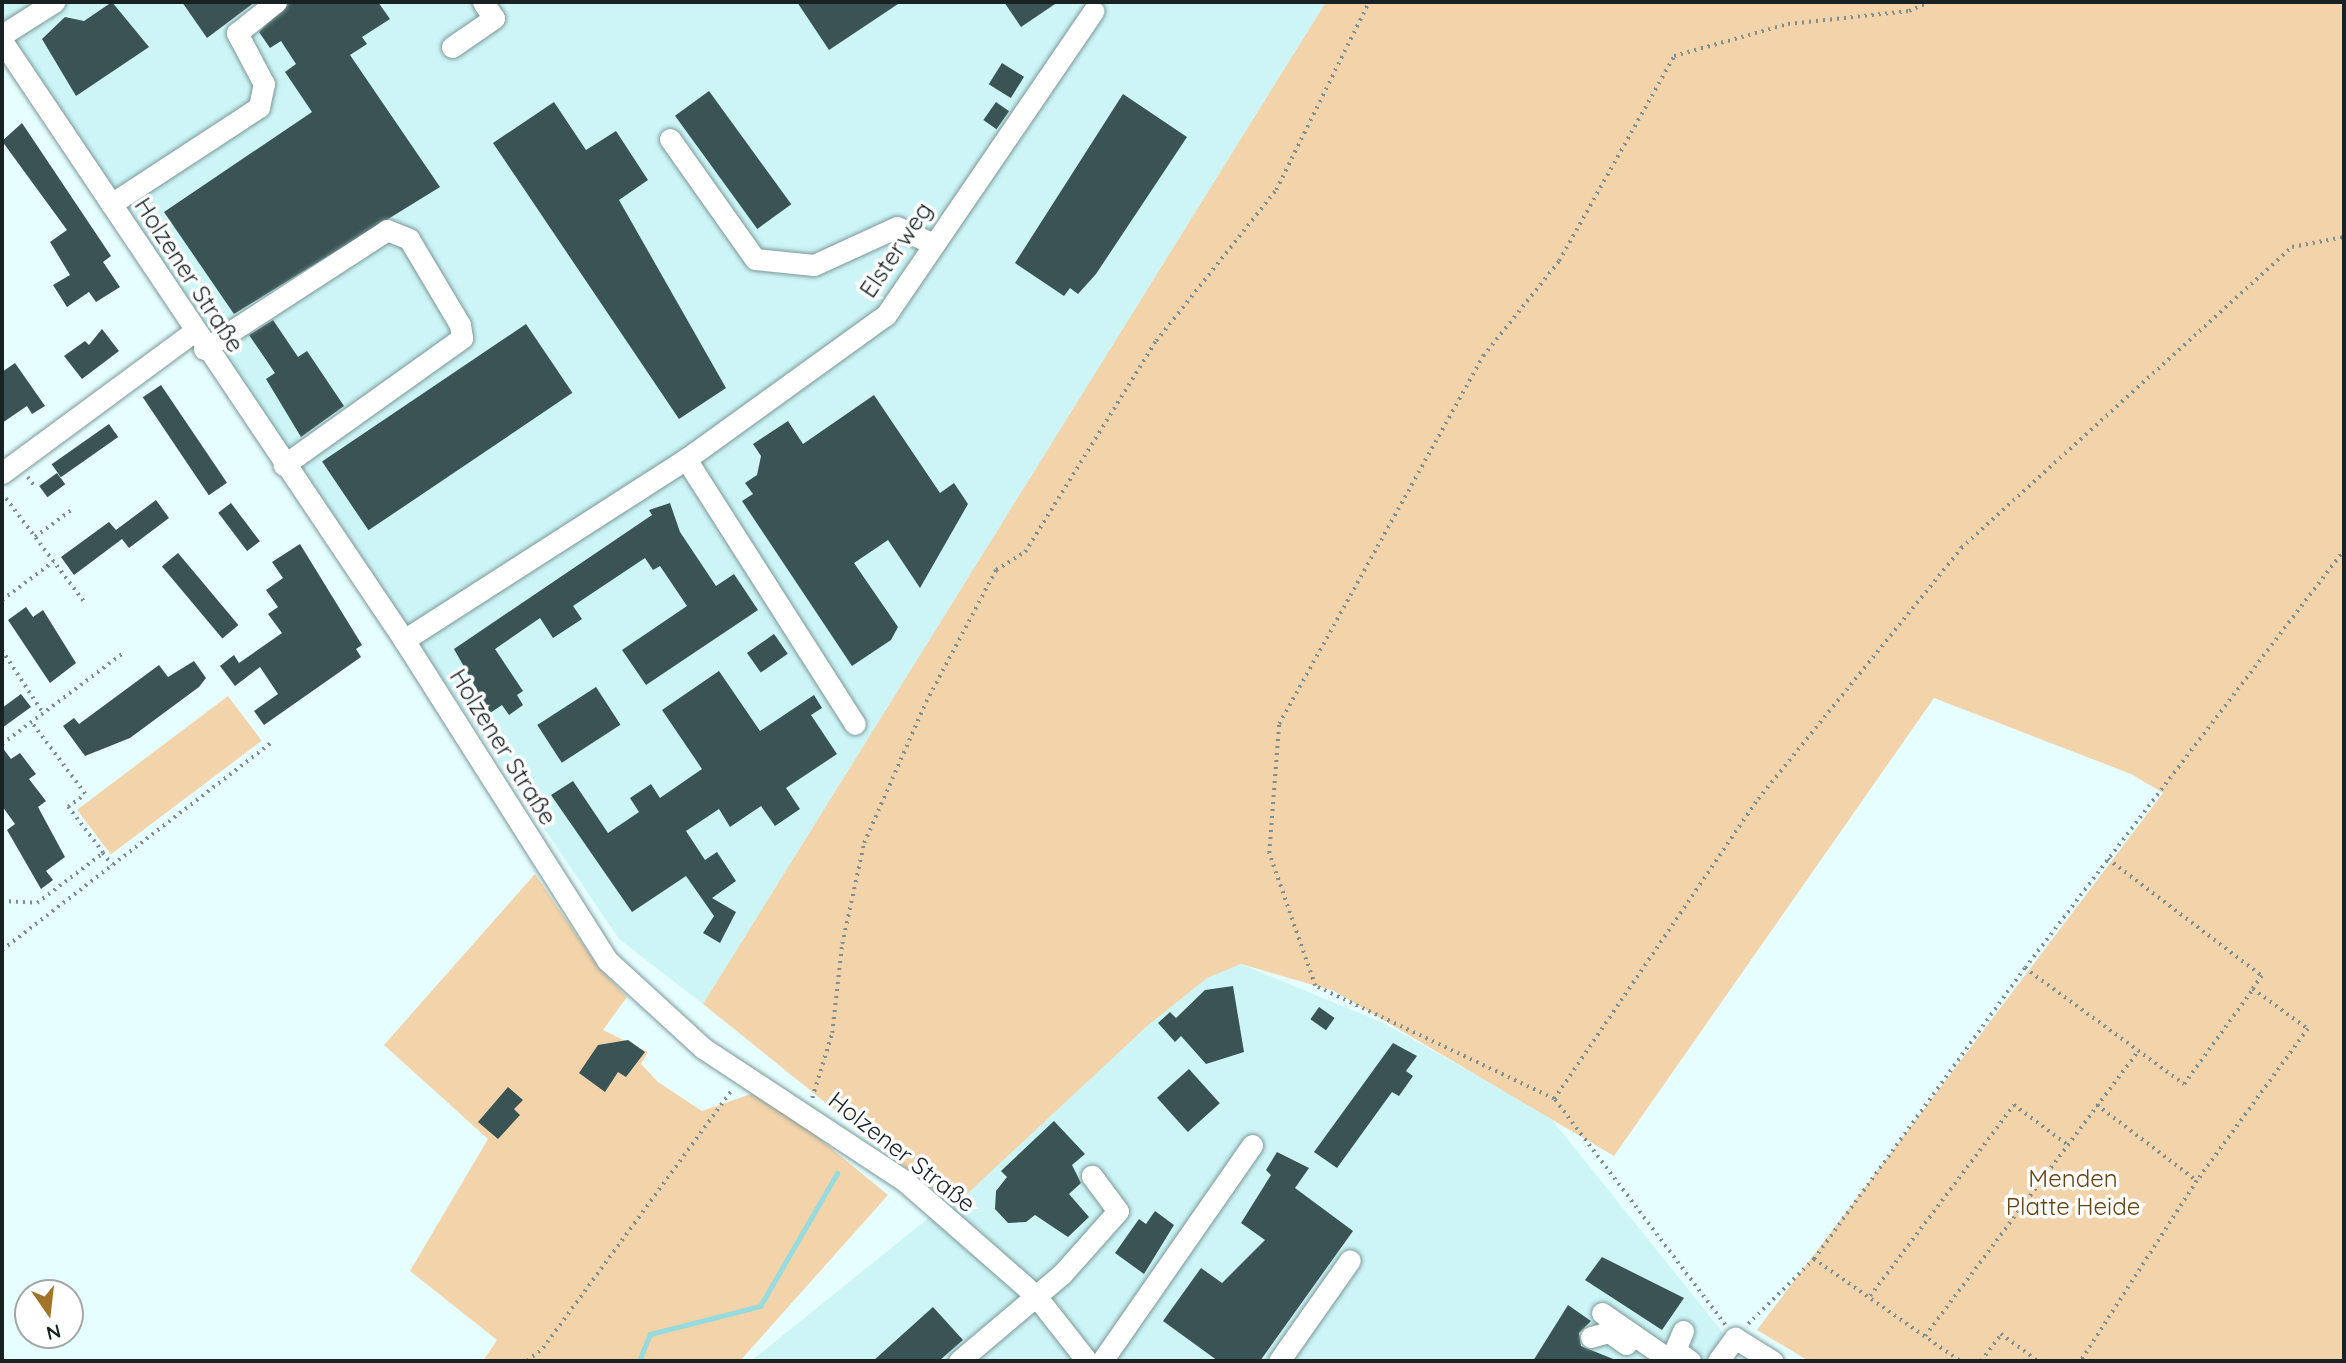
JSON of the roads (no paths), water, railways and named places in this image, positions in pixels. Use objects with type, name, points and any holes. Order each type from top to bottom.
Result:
[{"type":"street","points":[[2,35],[54,2]]},
{"type":"street","points":[[111,204],[259,107],[264,84],[237,33],[276,2]]},
{"type":"street","points":[[452,47],[494,18],[483,2]]},
{"type":"street","name":"Elsterweg","points":[[404,640],[687,458],[886,316],[1040,80],[1093,11]]},
{"type":"street","name":"Holzener Straße","points":[[2,41],[199,340],[404,640],[607,960],[703,1048],[804,1109],[906,1182],[1036,1296],[1087,1361]]},
{"type":"street","points":[[670,139],[755,259],[814,265],[897,227],[933,244]]},
{"type":"street","points":[[2,473],[199,340],[387,230],[409,239],[460,325],[462,338],[284,465]]},
{"type":"street","points":[[687,458],[855,724]]},
{"type":"street","points":[[1102,1361],[1252,1145]]},
{"type":"street","points":[[959,1361],[1036,1296],[1118,1210],[1092,1176]]},
{"type":"street","points":[[1279,1361],[1350,1260]]},
{"type":"street","points":[[1602,1313],[1671,1361]]},
{"type":"street","points":[[1683,1331],[1675,1350],[1690,1361]]},
{"type":"street","points":[[1591,1337],[1609,1332],[1651,1361]]},
{"type":"street","points":[[1718,1361],[1735,1338],[1772,1361]]},
{"type":"waterway","points":[[639,1361],[650,1334],[760,1306],[837,1173]]},
{"type":"park label","name":"Menden Platte Heide","points":[[2073,1193]]}]
